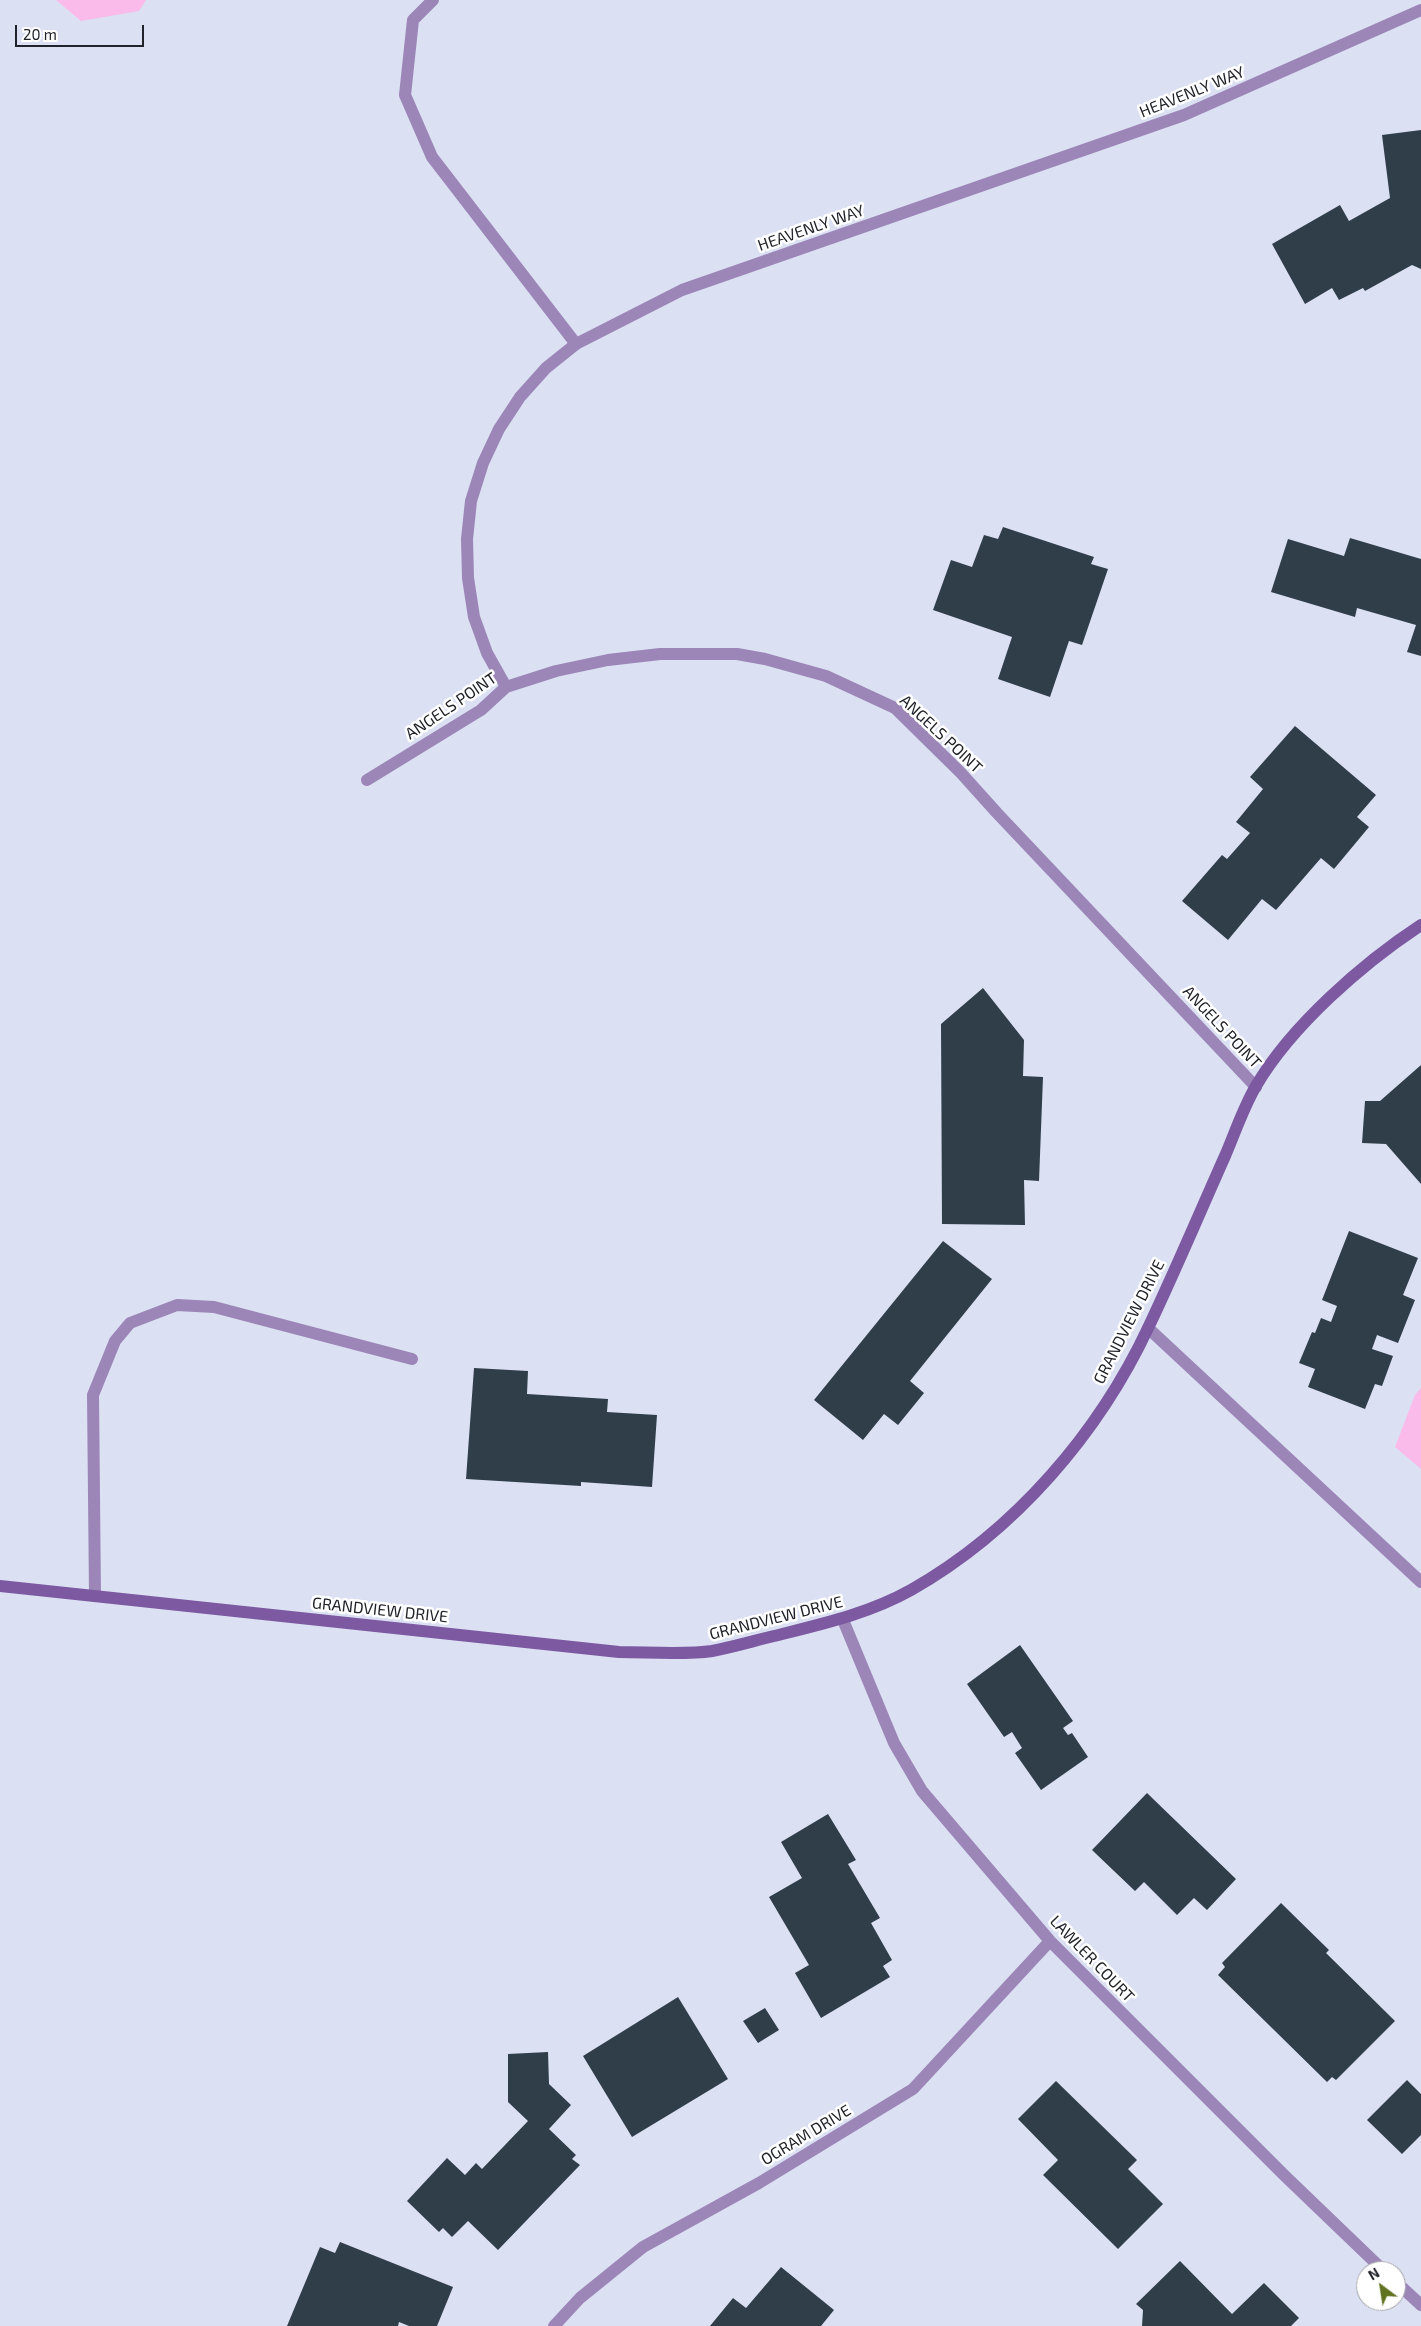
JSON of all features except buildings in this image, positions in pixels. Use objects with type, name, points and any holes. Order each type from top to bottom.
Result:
[{"type":"street","points":[[433,0],[413,20],[405,95],[432,157],[576,344]]},
{"type":"street","name":"HEAVENLY WAY","points":[[506,687],[487,653],[473,607],[468,578],[467,539],[471,501],[482,463],[499,429],[515,405],[546,368],[576,344],[682,290],[1184,115],[1421,10]]},
{"type":"street","name":"ANGELS POINT","points":[[367,780],[481,710],[506,687],[556,671],[608,660],[660,654],[738,654],[766,659],[826,676],[895,708],[961,773],[1256,1087]]},
{"type":"street","name":"GRANDVIEW DRIVE","points":[[0,1586],[619,1652],[709,1651],[843,1620],[910,1591],[953,1563],[994,1531],[1032,1496],[1067,1458],[1125,1374],[1148,1328],[1256,1087],[1304,1021],[1394,942],[1421,925]]},
{"type":"street","points":[[95,1596],[93,1394],[115,1341],[130,1323],[177,1305],[214,1307],[412,1359]]},
{"type":"street","points":[[1148,1328],[1421,1582]]},
{"type":"street","name":"LAWLER COURT","points":[[843,1620],[894,1743],[922,1791],[1050,1941],[1284,2175],[1374,2261]]},
{"type":"street","name":"OGRAM DRIVE","points":[[554,2326],[580,2298],[643,2247],[759,2183],[913,2088],[1050,1941]]},
{"type":"street","points":[[1406,2291],[1421,2304]]},
{"type":"shaded area","points":[[56,0],[146,0],[139,11],[81,21]]},
{"type":"shaded area","points":[[1421,1388],[1421,1469],[1395,1447],[1415,1395]]}]
